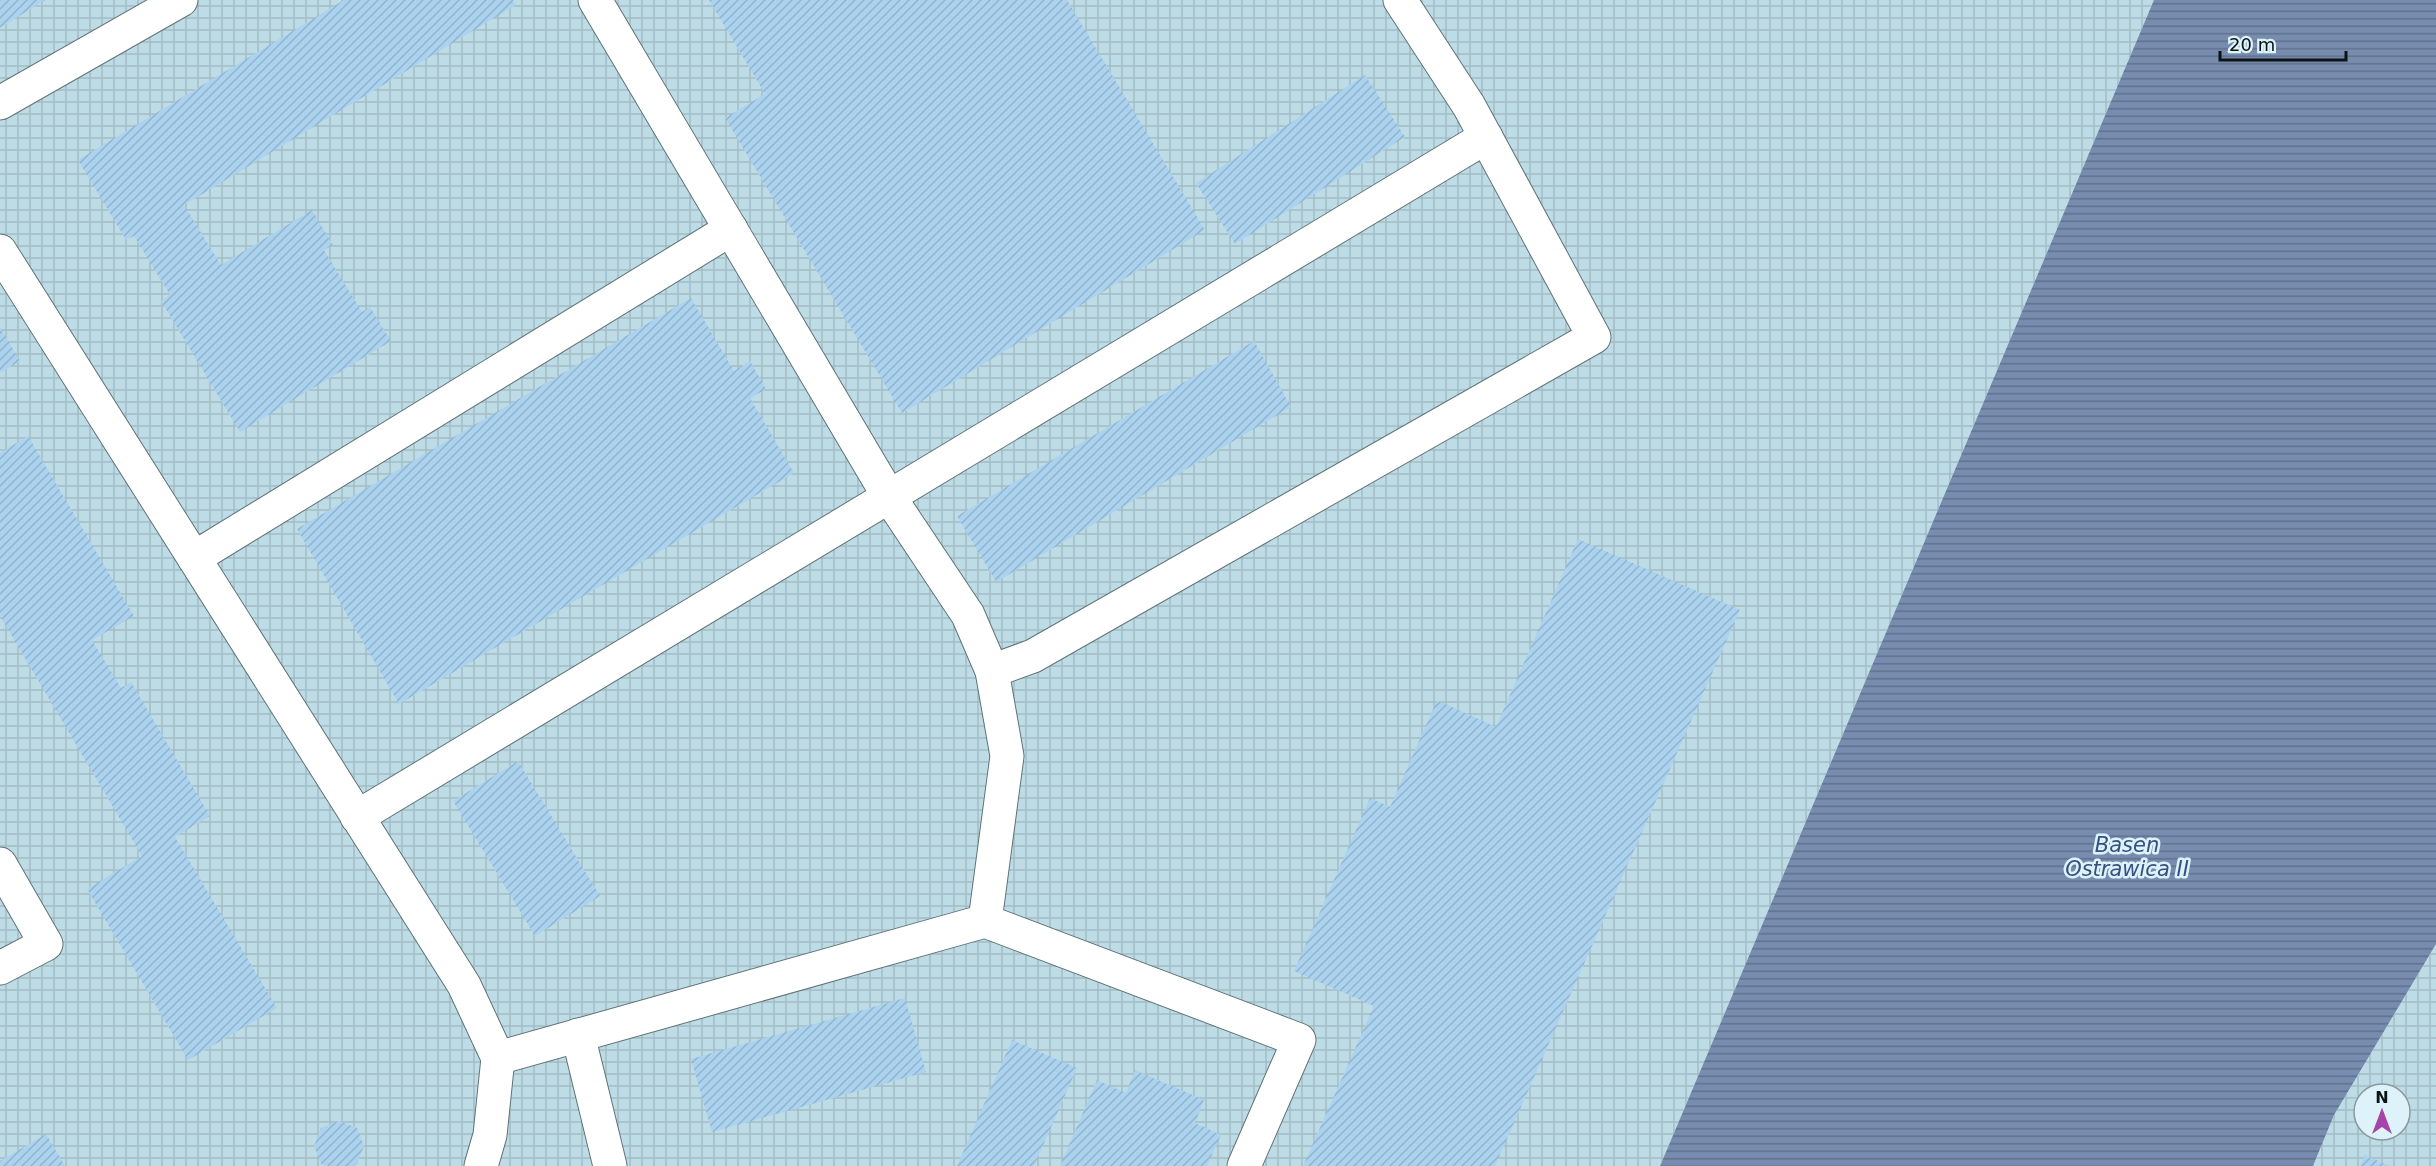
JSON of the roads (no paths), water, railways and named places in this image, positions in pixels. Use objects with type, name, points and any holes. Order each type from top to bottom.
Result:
[{"type":"lane","points":[[0,103],[182,0]]},
{"type":"lane","points":[[595,0],[888,495],[968,615],[992,672],[1007,756],[985,921]]},
{"type":"lane","points":[[992,672],[1033,656],[1594,338],[1469,106],[1400,0]]},
{"type":"lane","points":[[357,817],[888,495],[1486,137]]},
{"type":"lane","points":[[194,558],[731,229]]},
{"type":"lane","points":[[0,251],[464,985],[498,1058],[490,1135],[481,1166]]},
{"type":"lane","points":[[0,864],[45,944],[0,968]]},
{"type":"lane","points":[[498,1058],[985,921],[1299,1040],[1244,1166]]},
{"type":"lane","points":[[578,1035],[610,1166]]},
{"type":"water","name":"Basen Ostrawica II","points":[[2154,0],[2436,0],[2436,944],[2352,1082],[2334,1115],[2313,1166],[1660,1166]]}]
